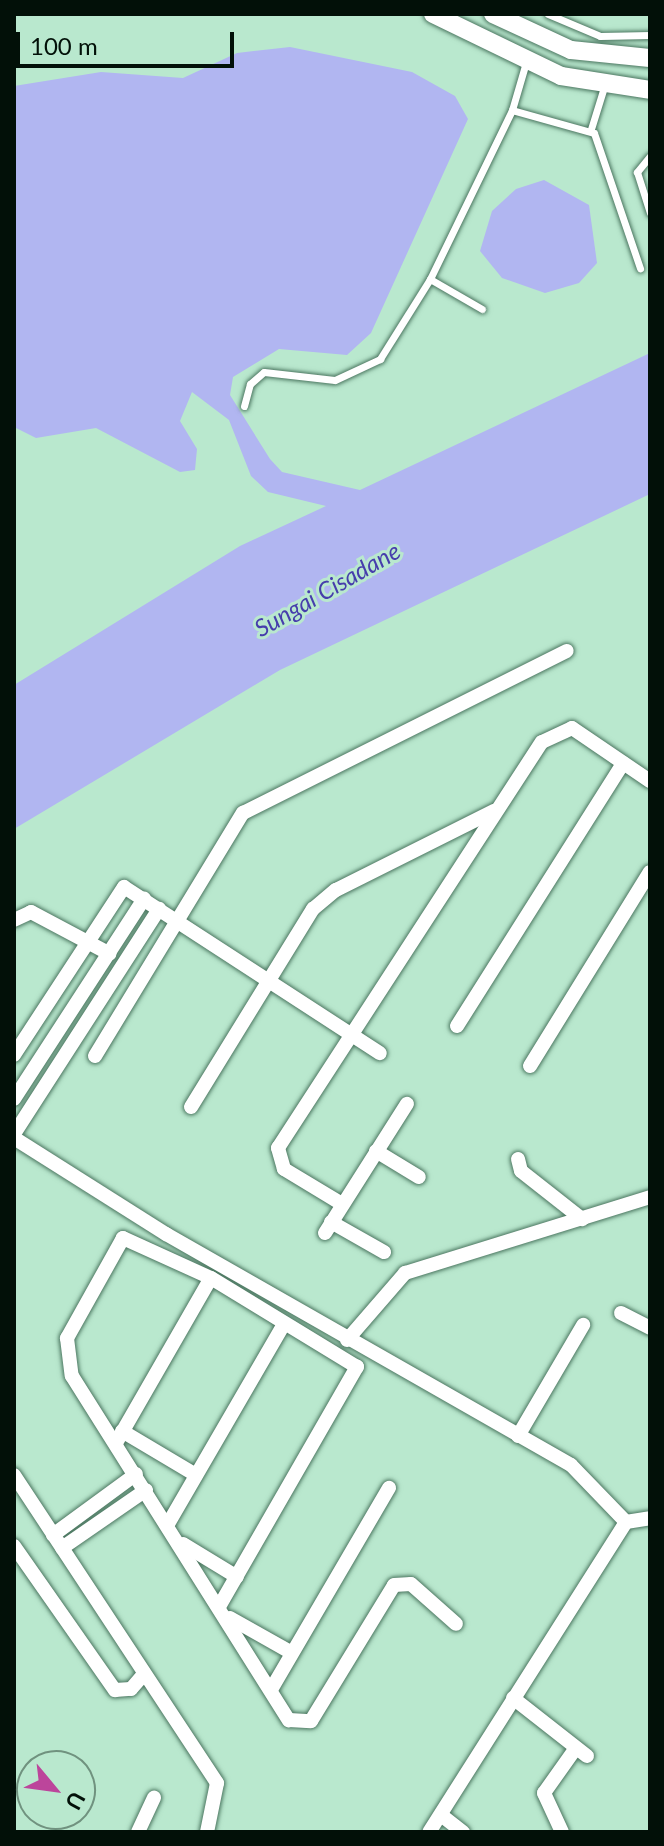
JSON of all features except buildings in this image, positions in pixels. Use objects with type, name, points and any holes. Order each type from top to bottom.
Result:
[{"type":"street","points":[[433,14],[527,60],[604,87],[650,90]]},
{"type":"street","points":[[493,14],[571,50],[650,58]]},
{"type":"street","points":[[95,1056],[243,813],[567,651]]},
{"type":"street","points":[[342,1204],[284,1169],[278,1148],[494,811],[555,732],[572,728],[650,781]]},
{"type":"street","points":[[457,1026],[623,763]]},
{"type":"street","points":[[191,1107],[264,979],[327,896],[494,811]]},
{"type":"street","points":[[530,1066],[650,872]]},
{"type":"street","points":[[14,1055],[116,890],[144,899],[380,1053]]},
{"type":"street","points":[[14,1099],[144,899]]},
{"type":"street","points":[[159,909],[14,1136],[347,1340],[588,1478],[626,1522]]},
{"type":"street","points":[[14,920],[31,912],[110,954]]},
{"type":"street","points":[[384,1252],[328,1228],[407,1104]]},
{"type":"street","points":[[376,1151],[419,1177]]},
{"type":"street","points":[[518,1159],[521,1171],[582,1219]]},
{"type":"street","points":[[347,1340],[405,1273],[650,1197]]},
{"type":"street","points":[[224,1611],[237,1577],[356,1376],[355,1361],[284,1324],[211,1278],[137,1238],[117,1243],[67,1338],[72,1376],[119,1437],[136,1474],[272,1688],[289,1720],[311,1721],[394,1585],[411,1584],[456,1624]]},
{"type":"street","points":[[119,1437],[211,1278]]},
{"type":"street","points":[[621,1313],[650,1328]]},
{"type":"street","points":[[168,1524],[284,1324]]},
{"type":"street","points":[[518,1436],[583,1325]]},
{"type":"street","points":[[119,1437],[196,1475]]},
{"type":"street","points":[[58,1542],[75,1519],[136,1474]]},
{"type":"street","points":[[14,1475],[217,1783],[207,1832]]},
{"type":"street","points":[[272,1688],[389,1488]]},
{"type":"street","points":[[58,1542],[84,1533],[146,1490]]},
{"type":"street","points":[[429,1832],[626,1522],[650,1518]]},
{"type":"street","points":[[75,1519],[84,1533]]},
{"type":"street","points":[[180,1543],[237,1577]]},
{"type":"street","points":[[14,1546],[115,1690],[131,1689],[144,1674]]},
{"type":"street","points":[[224,1611],[292,1653]]},
{"type":"street","points":[[513,1698],[580,1754],[544,1793],[562,1832]]},
{"type":"street","points":[[138,1832],[154,1797]]},
{"type":"street","points":[[441,1815],[463,1832]]},
{"type":"lane","points":[[548,14],[600,36],[650,35]]},
{"type":"lane","points":[[571,25],[574,14]]},
{"type":"lane","points":[[244,406],[250,384],[264,372],[335,380],[380,359],[430,279],[512,110],[527,60]]},
{"type":"lane","points":[[604,87],[591,129],[640,268]]},
{"type":"lane","points":[[512,110],[591,129]]},
{"type":"lane","points":[[650,156],[637,172],[650,213]]},
{"type":"lane","points":[[430,279],[482,309]]},
{"type":"water","name":"Sungai Cisadane","points":[[290,47],[412,72],[455,96],[468,119],[371,333],[347,355],[279,349],[233,377],[230,395],[270,459],[282,472],[360,490],[650,353],[650,494],[280,670],[14,829],[14,685],[240,546],[326,506],[268,492],[251,476],[229,420],[192,392],[180,421],[197,449],[195,470],[180,472],[96,428],[36,438],[14,427],[14,86],[101,72],[183,78],[237,53]]},
{"type":"water","points":[[544,180],[589,205],[597,263],[579,283],[545,293],[502,278],[480,251],[492,211],[516,189]]}]
